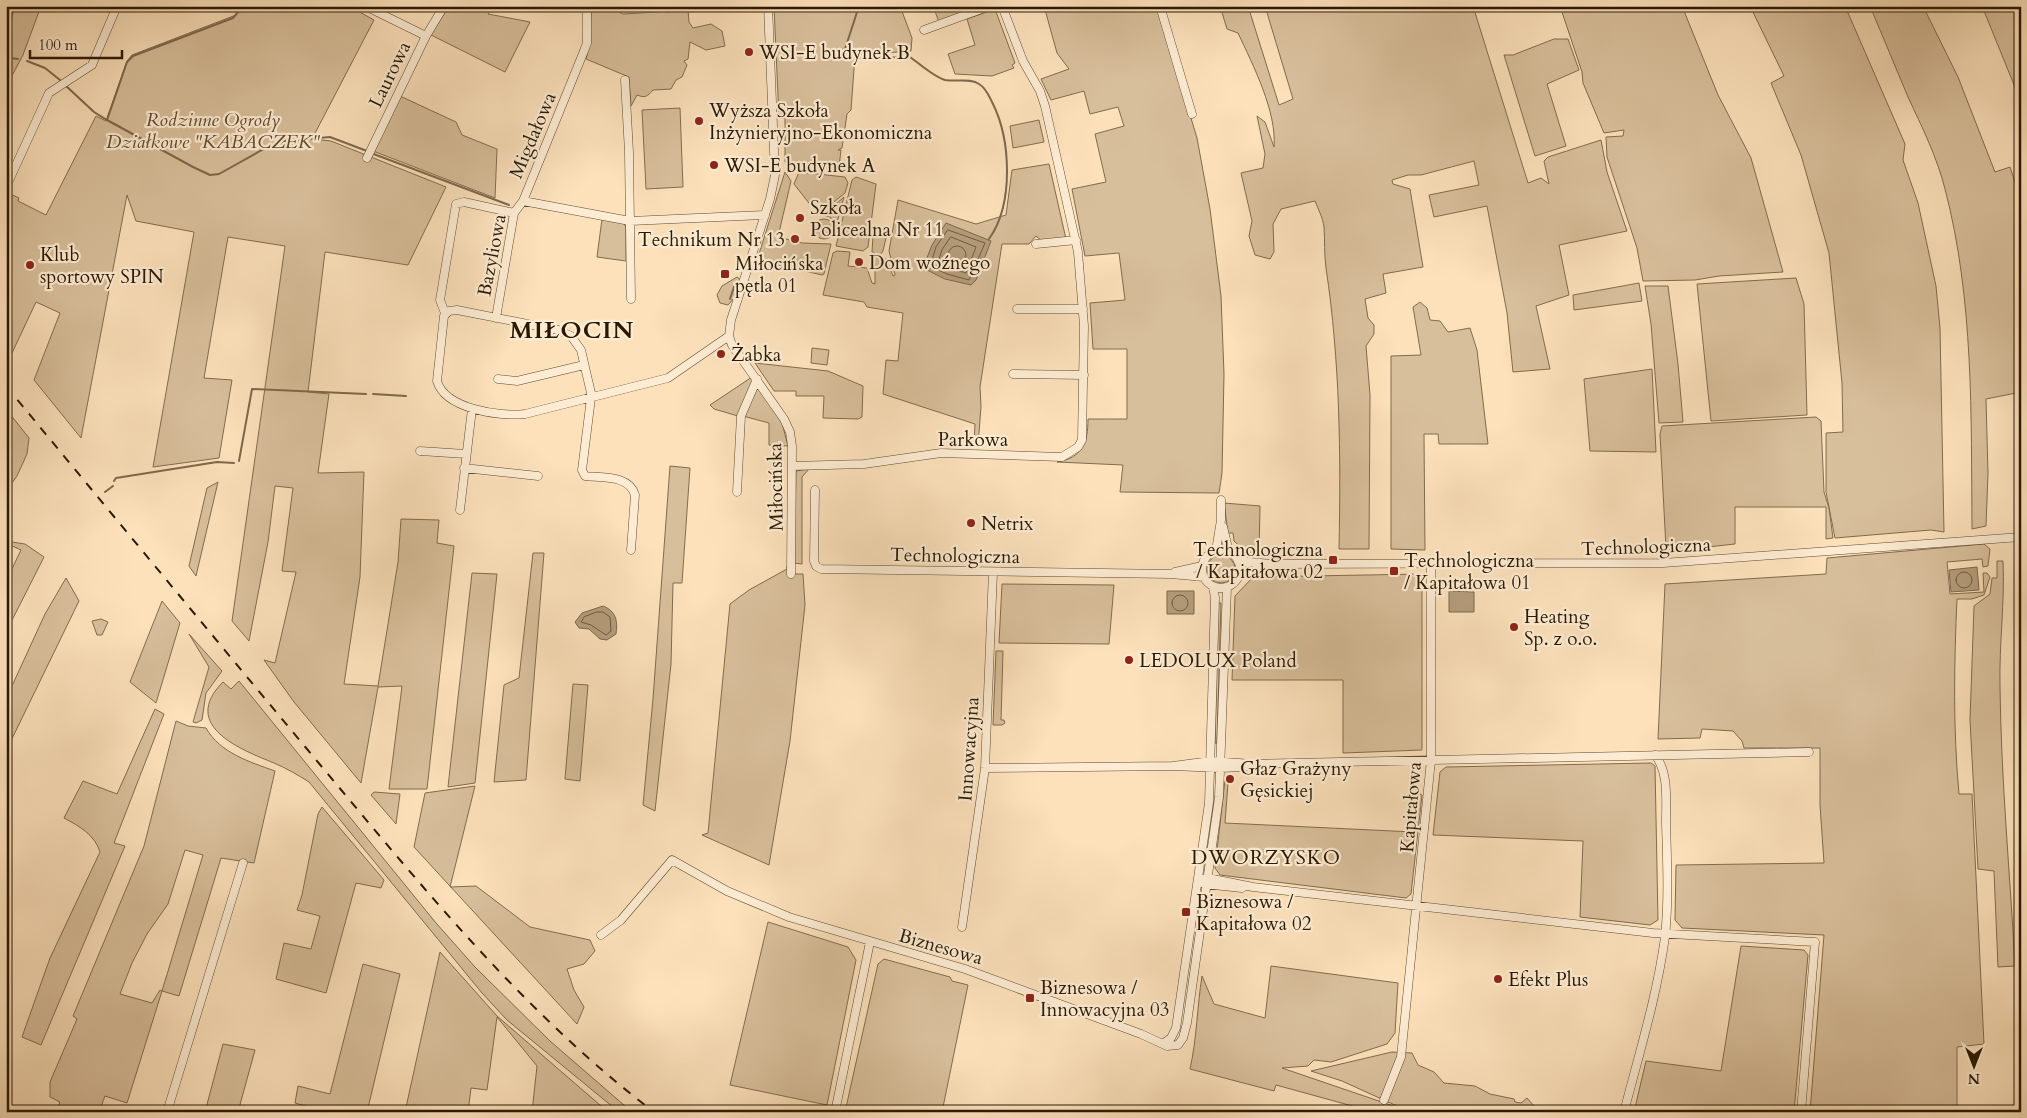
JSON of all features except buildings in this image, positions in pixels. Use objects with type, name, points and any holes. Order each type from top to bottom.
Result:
[{"type":"street","points":[[6,187],[49,93],[92,65],[117,6]]},
{"type":"street","points":[[365,6],[426,36]]},
{"type":"street","name":"Laurowa","points":[[367,158],[426,36],[444,6]]},
{"type":"street","name":"Migdałowa","points":[[587,6],[584,52],[523,201],[630,221],[764,215]]},
{"type":"street","points":[[514,213],[464,202],[456,204],[440,300],[446,313],[438,381],[444,392],[472,409],[520,415],[668,378],[729,336],[731,320],[773,184],[776,162],[768,6]]},
{"type":"street","points":[[924,30],[990,6]]},
{"type":"street","name":"Parkowa","points":[[792,466],[864,464],[941,453],[1062,457],[1074,450],[1082,440],[1084,375],[1083,309],[1076,240],[1045,106],[1016,47],[1002,6]]},
{"type":"street","points":[[1160,6],[1192,114]]},
{"type":"street","points":[[625,80],[629,152],[631,299]]},
{"type":"street","name":"Bazyliowa","points":[[496,318],[514,213],[523,201]]},
{"type":"street","points":[[1036,244],[1076,240]]},
{"type":"street","points":[[1017,309],[1083,309]]},
{"type":"street","points":[[446,313],[457,310],[565,333],[578,344],[591,398],[582,470],[585,476],[626,482],[632,487],[635,495],[631,550]]},
{"type":"street","name":"Miłocińska","points":[[729,336],[732,345],[784,419],[790,432],[792,466],[792,574]]},
{"type":"street","points":[[498,379],[517,381],[584,365]]},
{"type":"street","points":[[1013,374],[1084,375]]},
{"type":"street","points":[[737,492],[741,416],[757,379]]},
{"type":"street","points":[[460,510],[472,409]]},
{"type":"street","points":[[420,451],[466,454]]},
{"type":"street","points":[[464,468],[538,476]]},
{"type":"street","name":"Technologiczna","points":[[815,490],[814,561],[816,566],[821,569],[1171,574],[1204,577]]},
{"type":"street","points":[[1216,551],[1221,520],[1221,500]]},
{"type":"street","points":[[1213,586],[1227,587],[1236,581],[1239,574],[1238,561],[1229,552],[1221,520]]},
{"type":"street","name":"Technologiczna","points":[[1238,561],[1272,564],[1663,563],[2021,537]]},
{"type":"street","points":[[1164,1043],[1171,1038],[1176,1028],[1206,825],[1211,764],[1215,598],[1213,586],[1204,577],[1202,566],[1207,556],[1216,551],[1229,552]]},
{"type":"street","name":"Technologiczna","points":[[1239,574],[1272,564]]},
{"type":"street","name":"Kapitałowa","points":[[1384,1100],[1399,1063],[1401,1052],[1431,760],[1431,564]]},
{"type":"street","name":"Technologiczna","points":[[1171,574],[1202,566]]},
{"type":"street","name":"Innowacyjna","points":[[962,928],[985,768],[993,572]]},
{"type":"street","points":[[1164,1043],[1175,1046],[1182,1041],[1185,1033],[1218,809],[1227,587]]},
{"type":"street","points":[[985,768],[1173,766],[1809,752]]},
{"type":"street","points":[[1624,1112],[1658,976],[1665,934],[1668,887],[1666,808],[1664,775],[1660,762],[1655,755]]},
{"type":"street","points":[[601,935],[621,920],[672,860],[761,906],[818,927],[870,942]]},
{"type":"street","points":[[167,1112],[243,863]]},
{"type":"street","points":[[1198,880],[1665,934],[1815,942],[1801,1112]]},
{"type":"street","name":"Biznesowa","points":[[835,1112],[870,942],[966,968],[1164,1043]]},
{"type":"green space","points":[[15,6],[41,6],[23,55],[6,87],[6,34],[8,33]]},
{"type":"green space","name":"Rodzinne Ogrody Działkowe \"KABACZEK\"","points":[[241,6],[349,6],[374,20],[312,139],[331,141],[446,187],[408,265],[325,252],[308,392],[329,394],[318,473],[364,472],[360,577],[344,684],[378,686],[398,562],[401,519],[439,520],[437,543],[454,546],[427,789],[389,789],[402,686],[378,687],[361,783],[294,702],[264,660],[275,663],[296,572],[282,571],[293,488],[275,486],[268,542],[249,641],[232,621],[285,246],[228,237],[204,378],[232,380],[219,458],[153,467],[194,232],[136,221],[127,195],[81,438],[34,380],[60,313],[36,302],[12,353],[6,346],[6,192],[19,198],[18,201],[46,215],[96,116],[106,121],[127,61],[132,55],[236,15]]},
{"type":"green space","points":[[449,6],[493,6],[488,14],[530,22],[505,72],[431,35]]},
{"type":"green space","points":[[591,6],[605,6],[623,14],[688,10],[689,22],[693,28],[711,24],[722,31],[725,46],[706,50],[690,42],[688,59],[684,61],[687,65],[682,77],[676,80],[671,89],[653,90],[644,97],[637,95],[631,106],[629,77],[586,59],[590,44]]},
{"type":"green space","points":[[774,6],[900,6],[912,38],[911,51],[855,55],[851,110],[847,114],[842,148],[838,150],[841,150],[839,167],[785,162],[785,118],[779,118]]},
{"type":"green space","points":[[933,6],[983,6],[939,22]]},
{"type":"green space","points":[[1044,6],[1157,6],[1197,138],[1210,209],[1221,296],[1224,374],[1222,473],[1219,493],[1120,492],[1123,465],[1057,462],[1072,457],[1082,448],[1087,435],[1088,419],[1127,419],[1127,349],[1093,349],[1090,303],[1125,300],[1119,253],[1085,256],[1072,189],[1106,182],[1095,134],[1124,126],[1118,107],[1090,114],[1084,91],[1051,100],[1041,79],[1069,69],[1057,53]]},
{"type":"green space","points":[[1220,6],[1248,6],[1279,105],[1293,99],[1265,6],[1473,6],[1528,183],[1541,178],[1549,184],[1544,161],[1548,157],[1601,140],[1607,172],[1627,231],[1559,245],[1569,295],[1536,306],[1550,369],[1513,372],[1507,313],[1487,206],[1434,217],[1429,195],[1479,185],[1474,161],[1421,175],[1408,175],[1392,180],[1393,184],[1410,189],[1423,267],[1383,274],[1386,293],[1365,299],[1368,318],[1374,325],[1374,334],[1366,346],[1370,395],[1369,549],[1339,549],[1340,479],[1337,373],[1331,303],[1325,263],[1323,220],[1315,201],[1281,209],[1273,224],[1274,252],[1270,259],[1255,255],[1249,236],[1252,221],[1241,173],[1263,168],[1265,154],[1257,116],[1265,122],[1274,147],[1274,133],[1268,104],[1257,74],[1238,33],[1227,29]]},
{"type":"green space","points":[[1560,6],[1682,6],[1718,95],[1751,158],[1783,272],[1719,276],[1695,280],[1643,281],[1637,248],[1607,157],[1606,137],[1623,136],[1624,130],[1604,133],[1583,83],[1582,72]]},
{"type":"green space","points":[[1750,6],[1845,6],[1905,144],[1903,160],[1918,203],[1936,286],[1940,328],[1944,532],[1931,530],[1835,538],[1826,492],[1826,433],[1843,432],[1842,383],[1829,253],[1801,155],[1771,83],[1784,76]]},
{"type":"green space","points":[[1870,6],[1923,6],[1958,77],[1995,172],[2010,167],[2021,200],[2021,392],[1986,399],[1988,474],[1986,526],[1972,529],[1969,358],[1966,315],[1954,231],[1942,177]]},
{"type":"green space","points":[[1982,6],[2010,9],[2021,7],[2021,20],[2017,21],[2021,31],[2021,102]]},
{"type":"green space","points":[[995,9],[1015,63],[1012,65],[1014,68],[992,76],[955,74],[948,54],[975,45],[967,19]]},
{"type":"green space","points":[[1554,39],[1568,39],[1579,70],[1547,84],[1566,146],[1535,156],[1504,55],[1513,55]]},
{"type":"green space","points":[[400,96],[456,122],[462,135],[497,149],[495,198],[373,151]]},
{"type":"green space","points":[[680,108],[683,187],[646,189],[642,110]]},
{"type":"green space","points":[[1039,120],[1044,142],[1013,148],[1010,126]]},
{"type":"green space","points":[[1049,164],[1066,239],[1042,241],[1036,236],[1029,244],[1002,244],[980,387],[981,406],[978,446],[974,445],[975,424],[883,394],[886,360],[898,361],[903,313],[867,307],[864,302],[823,295],[833,253],[837,251],[850,252],[848,266],[867,268],[872,283],[875,284],[875,263],[871,256],[886,259],[893,276],[895,275],[889,251],[898,200],[976,224],[1006,215],[1012,170]]},
{"type":"green space","points":[[785,172],[791,181],[778,237],[802,243],[831,244],[824,274],[822,275],[757,260]]},
{"type":"green space","points":[[799,172],[845,177],[848,183],[845,193],[820,213],[812,207],[794,184]]},
{"type":"green space","points":[[856,177],[876,184],[868,247],[863,251],[836,246],[852,180]]},
{"type":"green space","points":[[844,197],[836,226],[830,217],[823,215]]},
{"type":"green space","points":[[602,219],[623,222],[626,227],[626,261],[597,257]]},
{"type":"green space","points":[[820,219],[828,219],[834,225],[834,233],[828,239],[820,239],[814,233],[814,225]]},
{"type":"green space","points":[[873,236],[886,238],[880,255],[872,252]]},
{"type":"green space","points":[[737,277],[741,280],[735,297],[728,305],[720,303],[717,295],[722,286]]},
{"type":"green space","points":[[1796,278],[1804,304],[1807,415],[1711,421],[1697,284]]},
{"type":"green space","points":[[1639,283],[1642,301],[1574,310],[1573,295]]},
{"type":"green space","points":[[1645,286],[1668,286],[1683,422],[1659,423],[1651,324]]},
{"type":"green space","points":[[1420,302],[1427,308],[1430,320],[1440,321],[1448,332],[1470,328],[1477,350],[1488,444],[1439,444],[1438,434],[1424,434],[1425,550],[1391,549],[1391,356],[1421,355],[1413,307]]},
{"type":"green space","points":[[812,348],[829,350],[827,365],[811,363]]},
{"type":"green space","points":[[755,363],[828,371],[863,386],[862,417],[858,419],[823,418],[824,396],[796,396],[796,391],[774,391]]},
{"type":"green space","points":[[1652,369],[1656,452],[1590,451],[1584,379]]},
{"type":"green space","points":[[752,377],[753,381],[738,416],[714,409],[710,405]]},
{"type":"green space","points":[[759,389],[781,419],[788,446],[769,445],[769,423],[743,416],[756,390]]},
{"type":"green space","points":[[6,409],[29,438],[27,454],[10,486],[6,502]]},
{"type":"green space","points":[[1816,417],[1821,421],[1824,492],[1829,508],[1833,538],[1826,539],[1826,507],[1735,507],[1735,544],[1671,551],[1666,548],[1660,434],[1662,426]]},
{"type":"green space","points":[[670,466],[690,468],[682,583],[673,583],[671,664],[655,811],[643,805],[653,699]]},
{"type":"green space","points":[[809,469],[802,477],[802,564],[794,563],[796,471]]},
{"type":"green space","points":[[218,482],[196,576],[189,566],[207,488]]},
{"type":"green space","points":[[1224,503],[1260,506],[1259,554],[1246,552],[1234,541],[1233,533],[1228,533]]},
{"type":"green space","points":[[12,542],[25,544],[44,557],[6,632],[6,581],[21,550],[10,545]]},
{"type":"green space","points":[[1984,544],[1990,549],[1988,566],[1983,567],[1982,559],[1947,562],[1950,594],[1984,592],[1983,573],[1987,573],[1990,577],[1984,595],[1972,599],[1957,599],[1955,672],[1955,721],[1959,794],[1972,794],[1984,1044],[1957,1047],[1957,1112],[1810,1112],[1824,935],[1682,928],[1675,920],[1676,865],[1824,863],[1820,805],[1820,748],[1744,748],[1742,741],[1733,731],[1702,729],[1700,738],[1658,739],[1665,584],[1826,574],[1827,558]]},
{"type":"green space","points":[[533,553],[544,553],[526,780],[494,782],[504,685],[519,678]]},
{"type":"green space","points":[[1221,555],[1231,559],[1235,569],[1231,579],[1221,583],[1211,579],[1207,569],[1211,559]]},
{"type":"green space","points":[[2019,560],[2021,802],[2016,684]]},
{"type":"green space","points":[[1997,561],[2003,561],[2000,670],[2001,721],[2015,966],[1998,967],[1994,871],[1978,869],[1970,720],[1974,606],[1990,594],[1992,578],[1997,578]]},
{"type":"green space","points":[[787,566],[790,566],[790,574],[803,574],[805,605],[790,741],[769,865],[702,835],[708,833],[730,604],[749,590],[787,569]]},
{"type":"green space","points":[[472,573],[497,574],[475,783],[448,787]]},
{"type":"green space","points":[[1422,574],[1422,750],[1343,753],[1343,680],[1232,680],[1235,596],[1253,577]]},
{"type":"green space","points":[[66,578],[79,601],[6,751],[6,699],[45,614]]},
{"type":"green space","points":[[1002,584],[1114,585],[1109,644],[999,643]]},
{"type":"green space","points":[[162,601],[180,623],[156,703],[130,682]]},
{"type":"green space","points":[[1218,603],[1221,603],[1217,743],[1215,743]]},
{"type":"green space","points":[[101,619],[108,622],[102,635],[97,635],[92,621]]},
{"type":"green space","points":[[189,634],[222,671],[206,693],[202,720],[196,723],[193,722],[209,667]]},
{"type":"green space","points":[[996,651],[1003,651],[1001,720],[1004,720],[1005,723],[1002,725],[993,725]]},
{"type":"green space","points":[[239,681],[436,923],[475,967],[550,1041],[632,1112],[619,1112],[507,1020],[482,993],[309,782],[283,767],[246,751],[220,734],[211,724],[208,711],[211,698],[223,682],[231,689]]},
{"type":"green space","points":[[573,684],[588,685],[580,781],[565,779]]},
{"type":"green space","points":[[155,709],[164,714],[114,843],[125,846],[41,1045],[22,1037],[50,958],[100,852],[90,836],[64,818],[83,781],[117,794]]},
{"type":"green space","points":[[176,721],[188,726],[206,728],[219,744],[236,756],[275,771],[254,863],[221,858],[179,996],[162,991],[127,1103],[105,1096],[99,1112],[56,1112],[60,1102],[50,1097],[50,1082],[77,1019],[73,1016],[144,846]],"holes":[[[185,850],[203,855],[162,991],[160,990],[152,1003],[120,994],[132,963],[147,934],[168,904]]]},
{"type":"green space","points":[[1651,763],[1655,766],[1658,920],[1650,925],[1580,917],[1583,841],[1433,835],[1440,772],[1446,767]]},
{"type":"green space","points":[[1225,780],[1228,783],[1225,823],[1414,832],[1418,793],[1422,795],[1411,894],[1406,898],[1220,875],[1215,868]]},
{"type":"green space","points":[[475,786],[450,886],[414,847],[425,793]]},
{"type":"green space","points":[[374,792],[400,794],[396,824],[371,795]]},
{"type":"green space","points":[[322,807],[384,880],[381,888],[356,883],[326,993],[276,979],[284,943],[311,949],[320,916],[297,910],[302,895],[318,814]]},
{"type":"green space","points":[[476,886],[530,927],[590,940],[595,951],[584,964],[567,969],[574,990],[584,1007],[577,1024],[451,887]]},
{"type":"green space","points":[[768,922],[848,947],[856,960],[827,1105],[730,1085]]},
{"type":"green space","points":[[1741,946],[1804,950],[1808,955],[1794,1112],[1634,1112],[1646,1061],[1721,1071]]},
{"type":"green space","points":[[440,952],[497,1016],[608,1112],[532,1112],[537,1066],[497,1017],[487,1090],[471,1088],[468,1112],[405,1112]]},
{"type":"green space","points":[[884,959],[950,977],[952,981],[968,985],[942,1112],[845,1112],[878,964]]},
{"type":"green space","points":[[363,964],[400,974],[367,1112],[326,1112],[295,1103],[298,1086],[330,1094]]},
{"type":"green space","points":[[1271,966],[1398,983],[1395,1033],[1387,1044],[1331,1062],[1314,1060],[1308,1066],[1282,1068],[1411,1112],[1374,1112],[1276,1085],[1274,1091],[1190,1069],[1202,976],[1214,1004],[1265,1018]]},
{"type":"green space","points":[[223,1044],[255,1050],[238,1112],[205,1112]]},
{"type":"green space","points":[[1392,1052],[1412,1053],[1418,1065],[1434,1072],[1444,1083],[1475,1086],[1490,1094],[1514,1099],[1515,1102],[1521,1103],[1527,1098],[1534,1106],[1534,1112],[1417,1112],[1397,1106],[1342,1081],[1311,1071]]},
{"type":"water","points":[[946,223],[991,241],[976,280],[971,285],[945,279],[923,268],[932,245]]},
{"type":"water","points":[[1977,567],[1979,590],[1951,592],[1949,570]]},
{"type":"water","points":[[1167,591],[1194,591],[1194,614],[1167,614]]},
{"type":"water","points":[[1449,591],[1474,592],[1474,612],[1449,612]]},
{"type":"water","points":[[603,606],[611,611],[617,625],[616,634],[607,640],[600,639],[589,629],[579,628],[575,622],[582,613]]},
{"type":"waterway","points":[[107,120],[127,62],[133,56],[233,18],[243,6]]},
{"type":"waterway","points":[[859,6],[845,49],[850,56],[864,59],[904,57]]},
{"type":"waterway","points":[[910,57],[945,80],[976,82],[985,90],[992,102],[1003,134],[1007,171],[1003,208],[997,225],[989,239]]},
{"type":"waterway","points":[[10,58],[18,59]]},
{"type":"waterway","points":[[27,61],[45,68],[60,80]]},
{"type":"waterway","points":[[65,85],[94,112],[210,175],[219,174],[269,146],[285,141],[330,137],[367,151]]},
{"type":"waterway","points":[[371,153],[509,205]]},
{"type":"waterway","points":[[730,299],[735,284]]},
{"type":"waterway","points":[[239,461],[252,389],[366,394]]},
{"type":"waterway","points":[[373,394],[406,396]]},
{"type":"waterway","points":[[114,481],[116,478],[217,462],[234,463]]},
{"type":"waterway","points":[[105,492],[113,486]]},
{"type":"railway","points":[[6,386],[399,859],[478,949],[562,1034],[654,1112]]},
{"type":"place","name":"WSI-E budynek B","points":[[749,52]]},
{"type":"place","name":"Wyższa Szkoła Inżynieryjno-Ekonomiczna","points":[[699,121]]},
{"type":"place","name":"WSI-E budynek A","points":[[714,165]]},
{"type":"place","name":"Szkoła Policealna Nr 11","points":[[800,218]]},
{"type":"place","name":"Technikum Nr 13","points":[[795,239]]},
{"type":"place","name":"Dom woźnego","points":[[859,262]]},
{"type":"place","name":"Klub sportowy SPIN","points":[[30,265]]},
{"type":"place","name":"Miłocińska pętla 01","points":[[725,274]]},
{"type":"place","name":"Żabka","points":[[721,354]]},
{"type":"place","name":"Netrix","points":[[971,523]]},
{"type":"place","name":"Technologiczna / Kapitałowa 02","points":[[1333,560]]},
{"type":"place","name":"Technologiczna / Kapitałowa 01","points":[[1394,571]]},
{"type":"place","name":"Heating Sp. z o.o.","points":[[1514,627]]},
{"type":"place","name":"LEDOLUX Poland","points":[[1129,660]]},
{"type":"place","name":"Głaz Grażyny Gęsickiej","points":[[1230,779]]},
{"type":"place","name":"Biznesowa / Kapitałowa 02","points":[[1186,912]]},
{"type":"place","name":"Efekt Plus","points":[[1498,979]]},
{"type":"place","name":"Biznesowa / Innowacyjna 03","points":[[1030,998]]},
{"type":"district","name":"MIŁOCIN","points":[[572,330]]},
{"type":"district","name":"DWORZYSKO","points":[[1266,857]]}]
